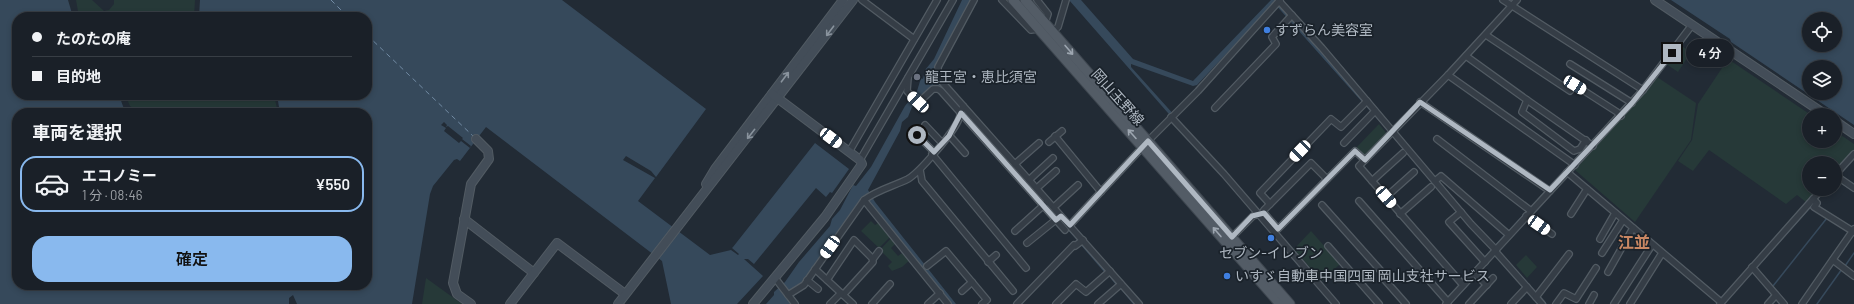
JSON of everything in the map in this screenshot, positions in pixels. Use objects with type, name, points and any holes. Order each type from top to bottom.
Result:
[{"type":"main road","name":"岡山玉野線","points":[[1013,0],[1042,26],[1146,144],[1232,237],[1290,304]]},
{"type":"main road","name":"岡山玉野線","points":[[1025,0],[1042,26],[1053,31],[1280,304]]},
{"type":"street","points":[[618,304],[697,200],[720,173],[843,0]]},
{"type":"street","points":[[775,97],[853,0]]},
{"type":"street","points":[[862,0],[914,39]]},
{"type":"street","points":[[848,152],[937,0]]},
{"type":"street","points":[[753,304],[778,282],[862,164],[860,160],[953,0]]},
{"type":"street","points":[[974,0],[938,67],[937,71],[941,81],[962,110],[1059,218],[1070,225],[1081,241],[1108,273],[1139,304]]},
{"type":"street","points":[[1002,0],[1031,30],[1042,26],[1048,14],[1037,0]]},
{"type":"street","points":[[1053,31],[1058,27],[1066,0]]},
{"type":"street","points":[[1503,0],[1511,7],[1643,90]]},
{"type":"street","points":[[1462,284],[1359,166],[1448,75],[1517,0]]},
{"type":"street","points":[[1655,0],[1816,108]]},
{"type":"street","points":[[1070,225],[1198,91],[1278,2],[1391,133],[1435,181],[1460,212],[1495,249],[1538,299],[1569,254]]},
{"type":"street","points":[[1215,108],[1276,44],[1272,37],[1291,17]]},
{"type":"street","points":[[1359,201],[1446,302],[1474,273],[1483,260],[1526,216],[1548,190],[1568,172],[1582,152],[1643,90],[1692,25]]},
{"type":"street","points":[[1486,35],[1570,91],[1575,85],[1619,114]]},
{"type":"street","points":[[1466,56],[1590,144]]},
{"type":"street","points":[[1570,64],[1631,102]]},
{"type":"street","points":[[1448,75],[1573,164]]},
{"type":"street","points":[[908,78],[907,91],[918,102],[933,90],[938,89],[962,110],[1037,188],[1045,203],[1054,207],[1065,230]]},
{"type":"street","points":[[775,97],[860,160]]},
{"type":"street","points":[[1528,100],[1522,112],[1574,151],[1582,152]]},
{"type":"street","points":[[1420,102],[1548,190]]},
{"type":"street","points":[[1270,204],[1260,193],[1331,119],[1341,127],[1366,103]]},
{"type":"street","points":[[788,294],[804,285],[864,200],[870,195],[910,178],[920,170],[949,136],[962,110]]},
{"type":"street","points":[[1344,143],[1374,113]]},
{"type":"street","points":[[1173,116],[1260,214],[1336,304]]},
{"type":"street","points":[[925,125],[942,143]]},
{"type":"street","points":[[1842,126],[1854,134]]},
{"type":"street","points":[[1049,142],[1062,131]]},
{"type":"street","points":[[917,135],[1026,268]]},
{"type":"street","points":[[949,136],[965,152]]},
{"type":"street","points":[[1056,136],[1101,192]]},
{"type":"street","points":[[471,304],[457,294],[453,283],[471,184],[489,159],[488,150],[476,139]]},
{"type":"street","points":[[1438,139],[1530,210]]},
{"type":"street","points":[[1015,164],[1039,143]]},
{"type":"street","points":[[1232,237],[1252,216],[1264,213],[1278,229],[1355,151],[1365,160]]},
{"type":"street","points":[[1372,181],[1403,153]]},
{"type":"street","points":[[1842,167],[1854,154]]},
{"type":"street","points":[[1029,180],[1053,158]]},
{"type":"street","points":[[1260,214],[1311,163],[1328,179]]},
{"type":"street","points":[[920,170],[922,181],[1012,291]]},
{"type":"street","points":[[1037,188],[1056,171]]},
{"type":"street","points":[[1386,197],[1414,172]]},
{"type":"street","points":[[1568,172],[1587,190],[1721,301],[1815,203],[1818,196]]},
{"type":"street","points":[[1435,181],[1442,176],[1508,234]]},
{"type":"street","points":[[1842,180],[1854,188]]},
{"type":"street","points":[[1054,207],[1078,185]]},
{"type":"street","points":[[1400,214],[1431,187]]},
{"type":"street","points":[[1572,214],[1587,190]]},
{"type":"street","points":[[864,200],[948,304]]},
{"type":"street","points":[[1015,231],[1045,203]]},
{"type":"street","points":[[1802,304],[1853,231],[1815,203]]},
{"type":"street","points":[[1322,205],[1381,271],[1384,279],[1406,304]]},
{"type":"street","points":[[1460,212],[1449,222],[1483,260]]},
{"type":"street","points":[[1600,238],[1615,213]]},
{"type":"street","points":[[1526,216],[1552,234]]},
{"type":"street","points":[[1027,243],[1059,218]]},
{"type":"street","points":[[464,219],[534,273]]},
{"type":"street","points":[[1602,253],[1623,220]]},
{"type":"street","points":[[1608,272],[1633,228]]},
{"type":"street","points":[[827,280],[854,240],[872,259]]},
{"type":"street","points":[[1017,304],[1074,245],[1075,246],[1081,241]]},
{"type":"street","points":[[510,304],[557,243],[625,294]]},
{"type":"street","points":[[1614,304],[1652,244]]},
{"type":"street","points":[[1328,246],[1379,304]]},
{"type":"street","points":[[927,266],[946,251],[987,300],[982,304]]},
{"type":"street","points":[[830,304],[842,294],[873,262],[872,259],[879,252]]},
{"type":"street","points":[[1630,304],[1662,252]]},
{"type":"street","points":[[988,262],[996,255]]},
{"type":"street","points":[[1833,260],[1853,273]]},
{"type":"street","points":[[1556,304],[1564,293],[1576,299],[1596,268]]},
{"type":"street","points":[[1754,268],[1784,304]]},
{"type":"street","points":[[815,269],[853,304]]},
{"type":"street","points":[[1056,304],[1076,284],[1086,292],[1108,273]]},
{"type":"street","points":[[1474,273],[1487,285]]},
{"type":"street","points":[[1469,304],[1493,278]]},
{"type":"street","points":[[807,280],[818,289]]},
{"type":"street","points":[[778,282],[795,304]]},
{"type":"street","points":[[962,291],[972,282]]},
{"type":"street","points":[[872,304],[890,284]]},
{"type":"street","points":[[1098,304],[1119,285]]},
{"type":"street","points":[[1511,304],[1527,287]]},
{"type":"street","points":[[928,304],[940,293]]},
{"type":"street","points":[[1589,304],[1594,295]]},
{"type":"street","points":[[1768,304],[1776,295]]},
{"type":"green space","points":[[76,0],[92,0],[104,11],[109,10],[114,4],[114,0],[195,0],[194,12],[78,12]]},
{"type":"green space","points":[[1680,45],[1691,52],[1678,72],[1666,64]]},
{"type":"green space","points":[[1728,59],[1802,109],[1802,148],[1842,148],[1842,136],[1854,144],[1854,152],[1842,165],[1842,156],[1802,156],[1802,196],[1813,196],[1807,203],[1797,195],[1786,204],[1709,150],[1693,171],[1678,161],[1692,140],[1698,104]]},
{"type":"green space","points":[[1657,77],[1696,103],[1691,140],[1635,222],[1575,170]]},
{"type":"green space","points":[[127,100],[275,100],[277,108],[133,108],[130,106]]},
{"type":"green space","points":[[1379,124],[1387,134],[1364,158],[1355,149]]},
{"type":"green space","points":[[871,221],[875,225],[881,221],[892,235],[879,248],[861,231]]},
{"type":"green space","points":[[1311,231],[1340,264],[1322,281],[1294,249]]},
{"type":"green space","points":[[893,236],[897,242],[891,248],[898,256],[905,251],[911,259],[902,267],[892,271],[888,266],[892,262],[880,250]]},
{"type":"green space","points":[[1526,255],[1537,267],[1527,278],[1516,265]]},
{"type":"green space","points":[[426,278],[462,304],[422,304]]},
{"type":"water","points":[[0,0],[68,0],[72,12],[12,12],[12,100],[121,100],[124,108],[12,108],[12,290],[372,290],[372,108],[279,108],[278,100],[372,100],[372,12],[199,12],[200,0],[562,0],[706,109],[656,177],[651,171],[626,156],[623,160],[655,178],[638,201],[710,255],[731,250],[738,255],[739,254],[732,248],[815,143],[849,169],[832,193],[830,192],[826,197],[816,188],[754,264],[748,259],[744,259],[763,276],[737,304],[671,304],[662,261],[486,127],[460,161],[457,159],[454,160],[433,186],[430,194],[412,304],[297,304],[293,295],[289,298],[289,304],[0,304]]},
{"type":"water","points":[[962,0],[972,0],[936,74],[936,81],[1067,226],[1065,228],[942,91],[933,88],[912,107],[908,117],[902,122],[900,131],[868,190],[875,202],[956,304],[951,304],[864,198],[802,285],[790,291],[792,304],[766,304],[774,295],[774,292],[785,282],[799,262],[830,226],[832,219],[840,210],[853,185],[856,186],[871,167],[905,106],[917,91],[921,78],[923,79],[925,70],[934,59]]},
{"type":"water","points":[[1069,0],[1081,0],[1133,59],[1193,81],[1271,0],[1277,0],[1388,129],[1387,130],[1274,3],[1197,85],[1193,86],[1131,64],[1131,67],[1211,156],[1210,157],[1168,113]]},
{"type":"water","points":[[1671,0],[1854,0],[1854,125],[1842,117],[1842,108],[1829,108],[1817,100],[1842,100],[1842,60],[1802,60],[1802,90],[1731,42],[1730,39]]},
{"type":"pier","points":[[444,122],[447,125],[446,127],[448,126],[471,146],[470,148],[461,141],[459,143],[444,131],[446,128],[441,125]]},
{"type":"waterway","points":[[1392,135],[1404,149]]},
{"type":"waterway","points":[[1549,188],[1562,174]]},
{"type":"waterway","points":[[1508,232],[1546,191]]},
{"type":"waterway","points":[[1755,269],[1812,205]]},
{"type":"waterway","points":[[1773,286],[1827,218]]},
{"type":"waterway","points":[[1065,226],[1079,241]]},
{"type":"waterway","points":[[1642,232],[1722,299]]},
{"type":"waterway","points":[[1462,283],[1505,235]]},
{"type":"waterway","points":[[1081,244],[1106,273]]},
{"type":"waterway","points":[[1845,266],[1854,253]]},
{"type":"waterway","points":[[1507,261],[1537,294]]},
{"type":"waterway","points":[[1817,304],[1842,269]]},
{"type":"waterway","points":[[1109,275],[1117,285]]},
{"type":"waterway","points":[[1120,287],[1134,304]]},
{"type":"waterway","points":[[1765,304],[1773,293]]},
{"type":"waterway","points":[[1539,296],[1546,304]]},
{"type":"ferry route","points":[[331,0],[343,12]]},
{"type":"ferry route","points":[[372,40],[473,136]]},
{"type":"place","name":"すずらん美容室","points":[[1267,30]]},
{"type":"place","name":"龍王宮・恵比須宮","points":[[917,77]]},
{"type":"place","name":"セブン-イレブン","points":[[1271,238]]},
{"type":"place","name":"いすゞ自動車中国四国 岡山支社サービス","points":[[1227,276]]},
{"type":"district","name":"江並","points":[[1634,242]]},
{"type":"route","points":[[917,135],[934,152],[949,136],[961,113],[1056,220],[1061,216],[1070,225],[1148,141],[1232,237],[1252,216],[1264,213],[1278,229],[1355,151],[1365,160],[1420,102],[1550,190],[1632,103],[1648,85],[1672,53]]}]
